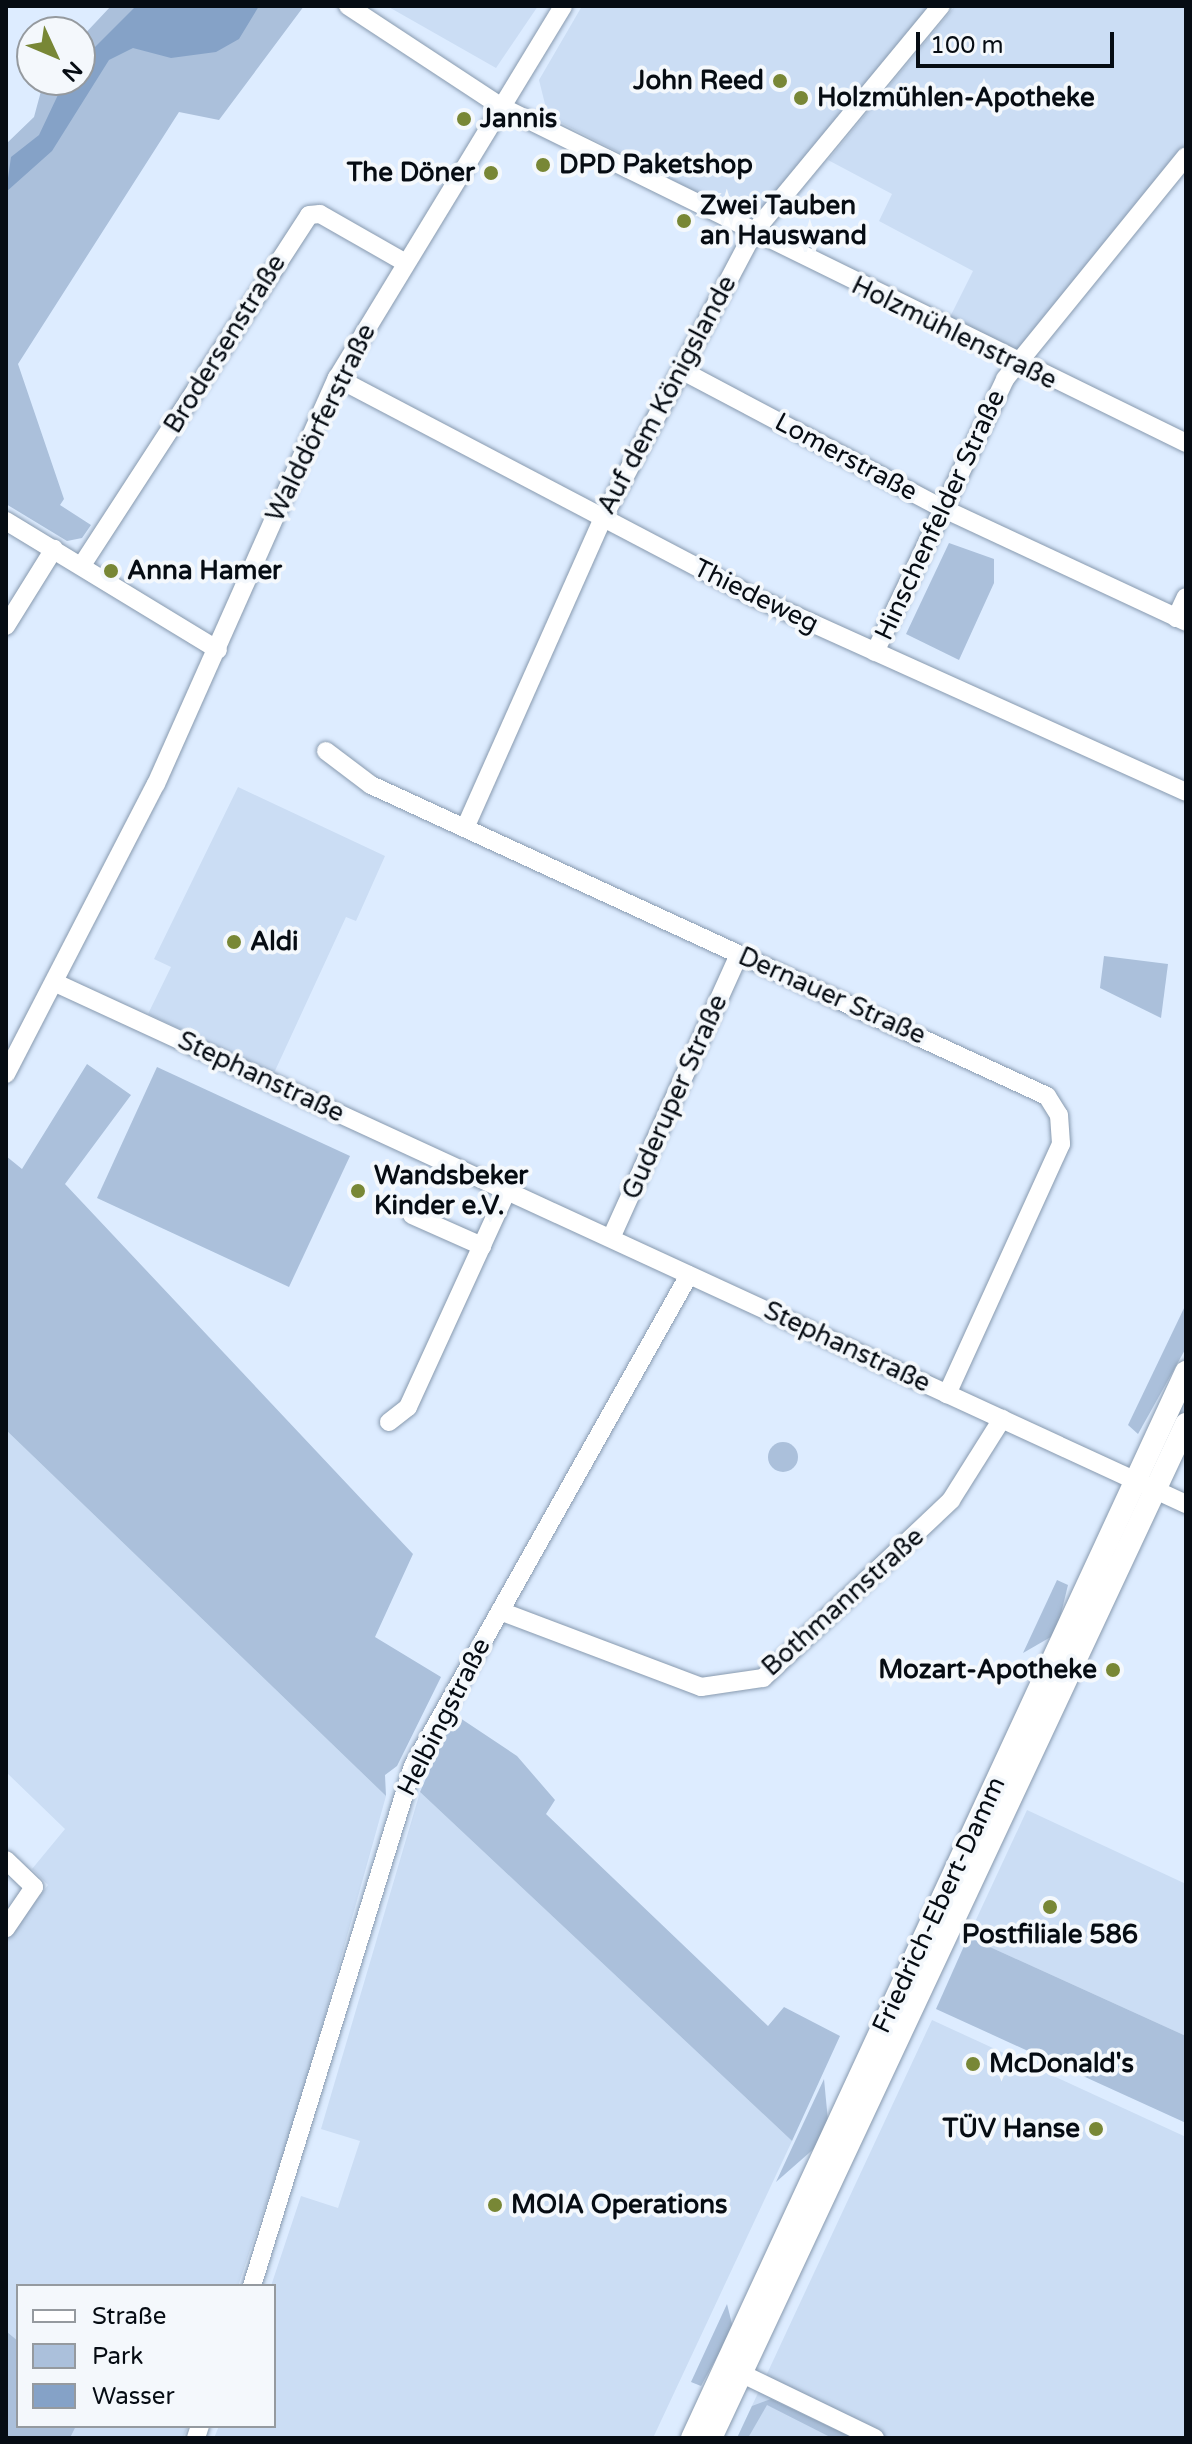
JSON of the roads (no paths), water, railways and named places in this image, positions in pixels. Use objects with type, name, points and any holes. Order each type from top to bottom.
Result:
[{"type":"main road","name":"Friedrich-Ebert-Damm","points":[[711,2438],[733,2369],[1080,1604],[1131,1478],[1186,1372]]},
{"type":"main road","name":"Friedrich-Ebert-Damm","points":[[692,2438],[733,2369],[1186,1424]]},
{"type":"street","name":"Holzmühlenstraße","points":[[348,6],[502,107],[1017,365],[1186,443]]},
{"type":"street","name":"Walddörferstraße","points":[[6,1074],[58,984],[218,650],[337,378],[404,262],[563,6]]},
{"type":"street","name":"Auf dem Königslande","points":[[465,828],[602,520],[753,233],[941,6]]},
{"type":"street","name":"Hinschenfelder Straße","points":[[875,652],[1017,365],[1186,156]]},
{"type":"street","name":"Brodersenstraße","points":[[82,565],[305,218],[320,214],[404,262]]},
{"type":"street","name":"Lomerstraße","points":[[681,370],[944,509],[1181,620]]},
{"type":"street","name":"Thiedeweg","points":[[337,378],[602,520],[875,652],[1186,792]]},
{"type":"street","points":[[6,521],[218,650]]},
{"type":"street","points":[[6,626],[54,549]]},
{"type":"street","points":[[1181,620],[1186,597]]},
{"type":"street","name":"Dernauer Straße","points":[[326,751],[371,785],[739,955],[1026,1082],[1056,1108],[1058,1153],[947,1394]]},
{"type":"street","name":"Guderuper Straße","points":[[611,1238],[739,955]]},
{"type":"street","name":"Stephanstraße","points":[[58,984],[1186,1504]]},
{"type":"street","points":[[389,1422],[408,1407],[507,1191]]},
{"type":"street","points":[[412,1215],[482,1246]]},
{"type":"street","name":"Helbingstraße","points":[[253,2284],[404,1789],[689,1275]]},
{"type":"street","name":"Bothmannstraße","points":[[500,1611],[701,1687],[763,1678],[951,1500],[1002,1419]]},
{"type":"street","points":[[6,1860],[34,1887],[6,1928]]},
{"type":"street","points":[[733,2369],[875,2438]]},
{"type":"water","points":[[136,6],[259,6],[239,39],[216,52],[171,58],[133,48],[109,60],[96,81],[96,46]]},
{"type":"water","points":[[57,96],[86,96],[52,151],[6,192],[11,157],[39,135]]},
{"type":"place","name":"John Reed","points":[[780,81]]},
{"type":"place","name":"Holzmühlen-Apotheke","points":[[801,98]]},
{"type":"place","name":"Jannis","points":[[464,119]]},
{"type":"place","name":"DPD Paketshop","points":[[543,165]]},
{"type":"place","name":"The Döner","points":[[491,173]]},
{"type":"place","name":"Zwei Tauben an Hauswand","points":[[684,221]]},
{"type":"place","name":"Anna Hamer","points":[[111,571]]},
{"type":"place","name":"Aldi","points":[[234,942]]},
{"type":"place","name":"Wandsbeker Kinder e.V.","points":[[358,1191]]},
{"type":"place","name":"Mozart-Apotheke","points":[[1113,1670]]},
{"type":"place","name":"Postfiliale 586","points":[[1050,1907]]},
{"type":"place","name":"McDonald's","points":[[973,2064]]},
{"type":"place","name":"TÜV Hanse","points":[[1096,2129]]},
{"type":"place","name":"MOIA Operations","points":[[495,2205]]}]
